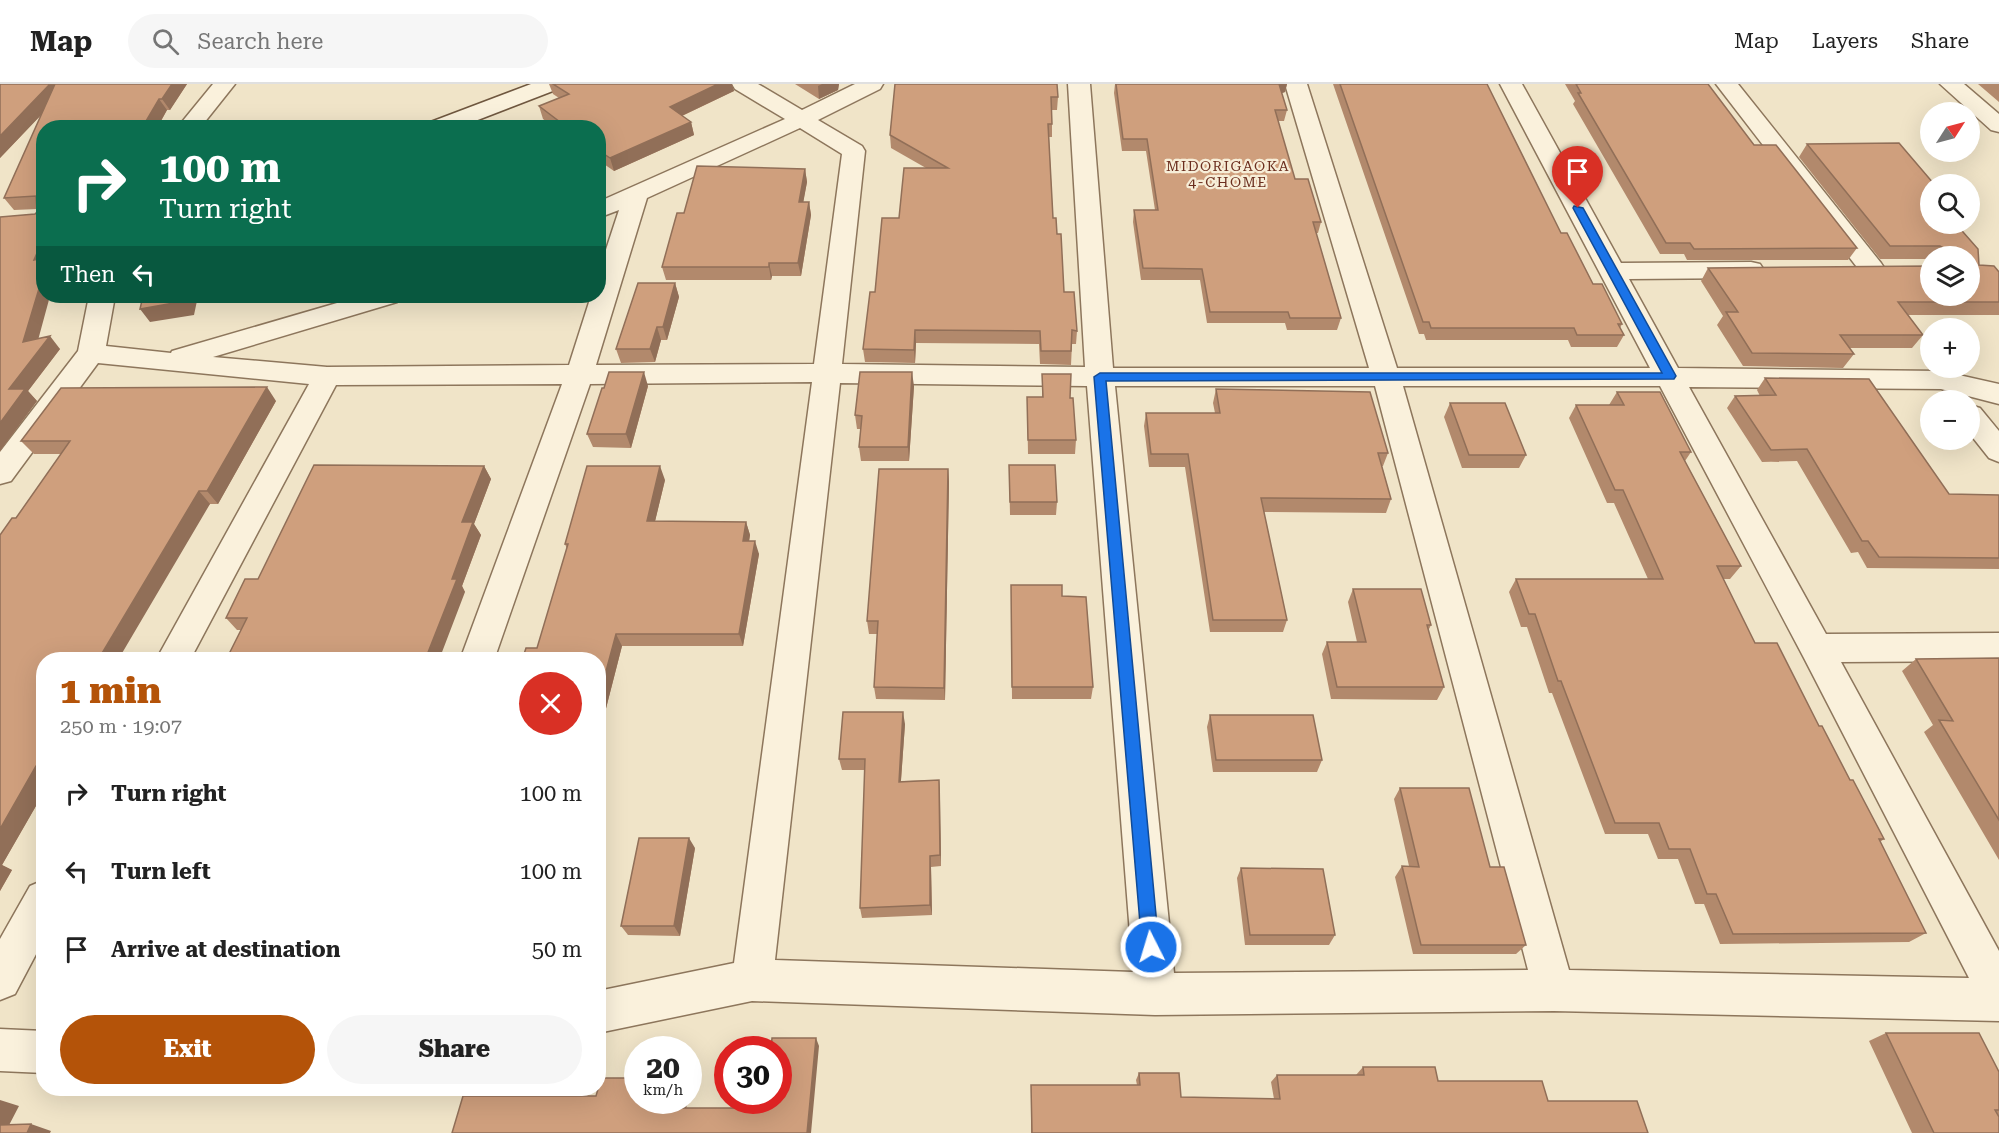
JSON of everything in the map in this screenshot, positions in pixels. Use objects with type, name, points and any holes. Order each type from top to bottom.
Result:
[{"type":"street","points":[[195,120],[224,84]]},
{"type":"street","points":[[457,120],[550,84]]},
{"type":"street","points":[[743,84],[854,151],[752,980]]},
{"type":"street","points":[[606,208],[800,120],[872,84]]},
{"type":"street","points":[[1079,84],[1100,377],[1155,994]]},
{"type":"street","points":[[1296,84],[1386,377],[1554,990]]},
{"type":"street","points":[[1511,84],[1670,376],[1999,993]]},
{"type":"street","points":[[1727,84],[1883,269],[1836,269]]},
{"type":"street","points":[[1951,84],[1999,125]]},
{"type":"street","points":[[606,291],[636,196]]},
{"type":"street","points":[[1612,270],[1777,270]]},
{"type":"street","points":[[0,473],[91,353],[101,303]]},
{"type":"street","points":[[163,362],[364,303]]},
{"type":"street","points":[[480,652],[579,376],[602,303]]},
{"type":"street","points":[[91,353],[163,362],[327,376],[828,373],[1100,377],[1670,376],[1949,390]]},
{"type":"street","points":[[177,652],[327,376]]},
{"type":"street","points":[[1980,392],[1999,394]]},
{"type":"street","points":[[1980,428],[1999,452]]},
{"type":"street","points":[[1816,648],[1999,647]]},
{"type":"street","points":[[0,979],[36,914]]},
{"type":"street","points":[[606,1010],[752,980],[1155,994],[1554,990],[1999,1000]]},
{"type":"street","points":[[0,1050],[36,1052]]},
{"type":"building","points":[[0,84],[50,84],[0,136]]},
{"type":"building","points":[[55,84],[172,84],[162,99],[159,99],[147,120],[39,120]]},
{"type":"building","points":[[553,84],[718,84],[670,107],[691,122],[610,158],[606,155],[606,120],[557,120],[539,106],[569,94]]},
{"type":"building","points":[[895,84],[1057,84],[1058,97],[1051,97],[1052,124],[1048,124],[1053,218],[1056,218],[1057,234],[1061,234],[1064,292],[1074,292],[1077,331],[1072,330],[1071,351],[1041,351],[1040,331],[915,330],[914,350],[863,349],[870,292],[875,292],[882,218],[899,218],[904,168],[948,168],[890,135]]},
{"type":"building","points":[[1116,84],[1279,84],[1287,110],[1275,110],[1295,179],[1308,179],[1321,222],[1313,222],[1341,318],[1290,318],[1288,312],[1210,312],[1202,269],[1143,268],[1134,210],[1158,210],[1147,139],[1123,139]]},
{"type":"building","points":[[1340,84],[1487,84],[1561,233],[1567,233],[1593,284],[1602,284],[1622,324],[1618,324],[1624,335],[1577,335],[1574,328],[1431,328],[1429,322],[1423,322]]},
{"type":"building","points":[[1576,84],[1708,84],[1754,145],[1776,145],[1857,248],[1694,249],[1690,243],[1666,243],[1578,93],[1581,93]]},
{"type":"building","points":[[36,126],[36,196],[4,198]]},
{"type":"building","points":[[1899,143],[1925,174],[1920,174],[1920,234],[1965,234],[1975,246],[1890,246],[1807,144]]},
{"type":"building","points":[[697,166],[805,169],[799,202],[809,202],[798,263],[769,263],[769,267],[662,267],[677,213],[684,213]]},
{"type":"building","points":[[35,214],[36,299],[23,342],[50,336],[9,389],[25,389],[0,423],[0,217]]},
{"type":"building","points":[[1980,265],[1994,266],[1999,272],[1999,302],[1980,302]]},
{"type":"building","points":[[1920,266],[1920,302],[1898,302],[1920,331],[1920,335],[1840,335],[1854,354],[1752,353],[1726,312],[1738,312],[1708,268]]},
{"type":"building","points":[[638,283],[675,283],[663,327],[657,327],[650,349],[616,349]]},
{"type":"building","points":[[141,303],[174,303],[140,309]]},
{"type":"building","points":[[609,372],[644,372],[626,434],[587,434],[602,388],[604,388]]},
{"type":"building","points":[[860,372],[912,372],[908,447],[859,447],[862,416],[855,415]]},
{"type":"building","points":[[1042,374],[1071,374],[1070,398],[1073,398],[1076,440],[1028,440],[1027,397],[1043,397]]},
{"type":"building","points":[[1765,378],[1869,379],[1949,494],[1999,495],[1999,558],[1879,557],[1868,541],[1862,541],[1807,449],[1771,450],[1735,396],[1776,395]]},
{"type":"building","points":[[267,387],[207,491],[199,491],[103,652],[36,652],[36,766],[0,829],[0,535],[12,518],[16,518],[70,441],[21,441],[61,388]]},
{"type":"building","points":[[1216,389],[1370,392],[1388,453],[1378,453],[1391,499],[1261,498],[1287,620],[1213,620],[1188,454],[1151,454],[1146,413],[1220,413]]},
{"type":"building","points":[[1617,392],[1660,392],[1691,452],[1680,452],[1741,566],[1717,566],[1755,643],[1777,643],[1819,726],[1822,726],[1884,839],[1879,839],[1926,933],[1733,934],[1716,894],[1707,894],[1690,849],[1669,849],[1659,823],[1615,823],[1561,681],[1558,681],[1535,614],[1529,614],[1516,579],[1663,579],[1623,490],[1615,490],[1576,405],[1624,405]]},
{"type":"building","points":[[1450,403],[1505,403],[1526,455],[1469,455]]},
{"type":"building","points":[[314,465],[484,466],[462,522],[473,522],[452,579],[457,579],[428,652],[230,652],[247,618],[226,618],[245,579],[258,579]]},
{"type":"building","points":[[1009,465],[1055,465],[1057,502],[1010,502]]},
{"type":"building","points":[[587,466],[660,466],[647,521],[746,522],[743,541],[755,541],[739,634],[616,634],[606,671],[606,652],[525,652],[526,648],[537,648],[568,544],[565,544]]},
{"type":"building","points":[[879,469],[948,469],[944,688],[874,687],[878,621],[867,621]]},
{"type":"building","points":[[1011,585],[1062,585],[1062,596],[1086,597],[1093,687],[1012,687]]},
{"type":"building","points":[[1353,589],[1421,589],[1431,625],[1427,625],[1444,687],[1337,687],[1327,642],[1366,642]]},
{"type":"building","points":[[1999,658],[1999,820],[1939,720],[1953,721],[1916,659]]},
{"type":"building","points":[[843,712],[903,712],[899,782],[939,780],[940,855],[930,856],[930,905],[860,908],[865,759],[839,759]]},
{"type":"building","points":[[1210,715],[1313,715],[1322,760],[1216,760]]},
{"type":"building","points":[[1400,788],[1469,788],[1490,867],[1504,867],[1526,945],[1421,945],[1402,866],[1419,867]]},
{"type":"building","points":[[639,838],[689,838],[674,926],[621,926]]},
{"type":"building","points":[[1241,868],[1323,869],[1335,935],[1250,935]]},
{"type":"building","points":[[1886,1033],[1979,1033],[1999,1072],[1999,1110],[1995,1110],[1999,1117],[1999,1133],[1934,1133]]},
{"type":"building","points":[[792,1038],[816,1038],[807,1133],[452,1133],[463,1096],[606,1096],[606,1078],[624,1078],[624,1114],[702,1114],[702,1108],[714,1108],[714,1114],[792,1114]]},
{"type":"building","points":[[1363,1067],[1435,1067],[1438,1081],[1542,1081],[1548,1101],[1637,1101],[1648,1133],[1032,1133],[1031,1085],[1140,1085],[1139,1073],[1179,1073],[1181,1097],[1280,1099],[1277,1075],[1364,1075]]},
{"type":"building","points":[[31,1124],[27,1133],[0,1133],[0,1125]]},
{"type":"district","name":"MIDORIGAOKA 4-CHOME","points":[[1228,174]]},
{"type":"route","points":[[1151,947],[1100,377],[1670,376],[1578,208]]}]
